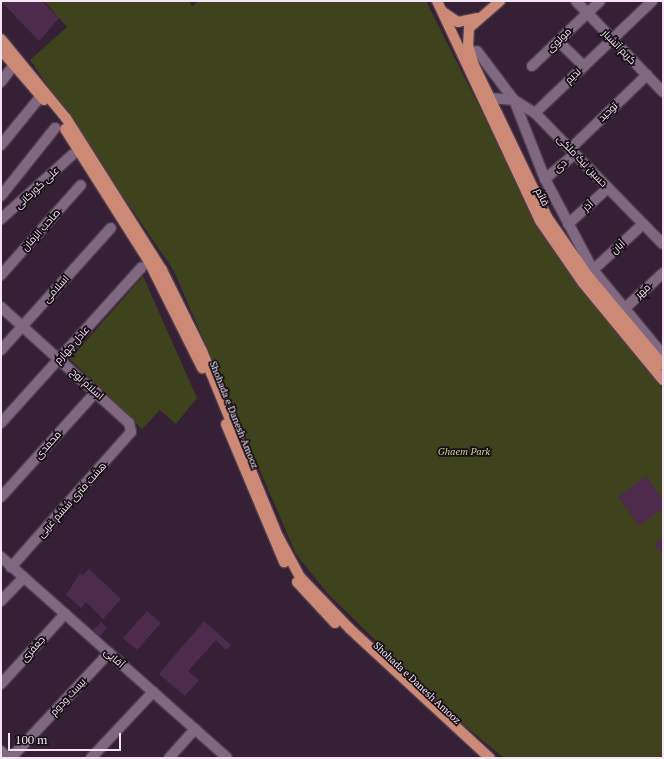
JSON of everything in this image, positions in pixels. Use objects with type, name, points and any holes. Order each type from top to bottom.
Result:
[{"type":"main road","name":"قائم","points":[[500,1],[469,28],[468,45],[490,98],[547,216],[588,276],[663,365]]},
{"type":"main road","name":"قائم","points":[[439,6],[540,222],[583,283],[663,380]]},
{"type":"main road","points":[[439,6],[458,22],[481,17]]},
{"type":"main road","points":[[1,39],[44,94],[126,211],[185,314],[278,536],[300,577],[350,628],[490,758]]},
{"type":"main road","name":"Shohada e Danesh Amooz","points":[[1,50],[44,94],[94,173],[176,312],[211,387],[271,537],[295,581],[309,598],[480,758]]},
{"type":"street","name":"کریم آتشبار","points":[[576,1],[663,92]]},
{"type":"street","name":"مولوی","points":[[532,66],[600,1]]},
{"type":"street","name":"ندیم","points":[[535,113],[652,1]]},
{"type":"street","points":[[558,41],[584,66]]},
{"type":"street","points":[[477,51],[514,100],[545,179],[593,270],[623,310],[661,349]]},
{"type":"street","points":[[1,82],[14,65]]},
{"type":"street","name":"توحید","points":[[572,151],[647,75]]},
{"type":"street","points":[[1,145],[44,94]]},
{"type":"street","name":"حسین نیک ملکی","points":[[490,98],[514,100],[535,113],[663,244]]},
{"type":"street","points":[[1,196],[55,128]]},
{"type":"street","name":"دی","points":[[545,179],[572,151]]},
{"type":"street","name":"علی گورکانی","points":[[1,219],[72,155]]},
{"type":"street","name":"صاحب الزمان","points":[[1,274],[81,185]]},
{"type":"street","name":"آذر","points":[[568,224],[608,188]]},
{"type":"street","name":"آبان","points":[[593,270],[643,224]]},
{"type":"street","name":"اسلامی","points":[[1,350],[111,228]]},
{"type":"street","name":"عادل چهارم","points":[[1,423],[142,267]]},
{"type":"street","name":"مهر","points":[[623,310],[663,273]]},
{"type":"street","name":"اسلام نوح","points":[[1,307],[129,423],[132,432]]},
{"type":"street","name":"محمدی","points":[[1,497],[96,392]]},
{"type":"street","name":"هشت متری ششم غربی","points":[[11,567],[132,432]]},
{"type":"street","name":"آقایی","points":[[1,557],[227,758]]},
{"type":"street","points":[[1,601],[24,577]]},
{"type":"street","name":"جعفری","points":[[1,684],[65,614]]},
{"type":"street","name":"بیست ودوم","points":[[6,756],[109,653]]},
{"type":"street","points":[[91,758],[153,692]]},
{"type":"street","points":[[169,758],[195,729]]},
{"type":"green space","name":"Ghaem Park","points":[[44,1],[189,1],[192,6],[199,1],[426,1],[544,235],[663,389],[663,758],[504,758],[453,716],[328,594],[296,554],[174,271],[30,60],[67,27]]},
{"type":"green space","points":[[143,276],[197,398],[176,424],[160,410],[142,429],[70,359]]},
{"type":"building","points":[[1,1],[42,1],[59,18],[39,41]]},
{"type":"building","points":[[646,476],[663,500],[663,508],[639,526],[618,497]]},
{"type":"building","points":[[663,538],[663,555],[654,544]]},
{"type":"building","points":[[89,569],[121,599],[103,619],[86,602],[81,608],[66,595],[80,573],[83,575]]},
{"type":"building","points":[[147,611],[161,623],[137,650],[123,638]]},
{"type":"building","points":[[204,621],[231,645],[226,650],[216,640],[188,671],[199,680],[185,696],[159,674]]},
{"type":"building","points":[[101,622],[107,628],[100,636],[93,630]]}]
